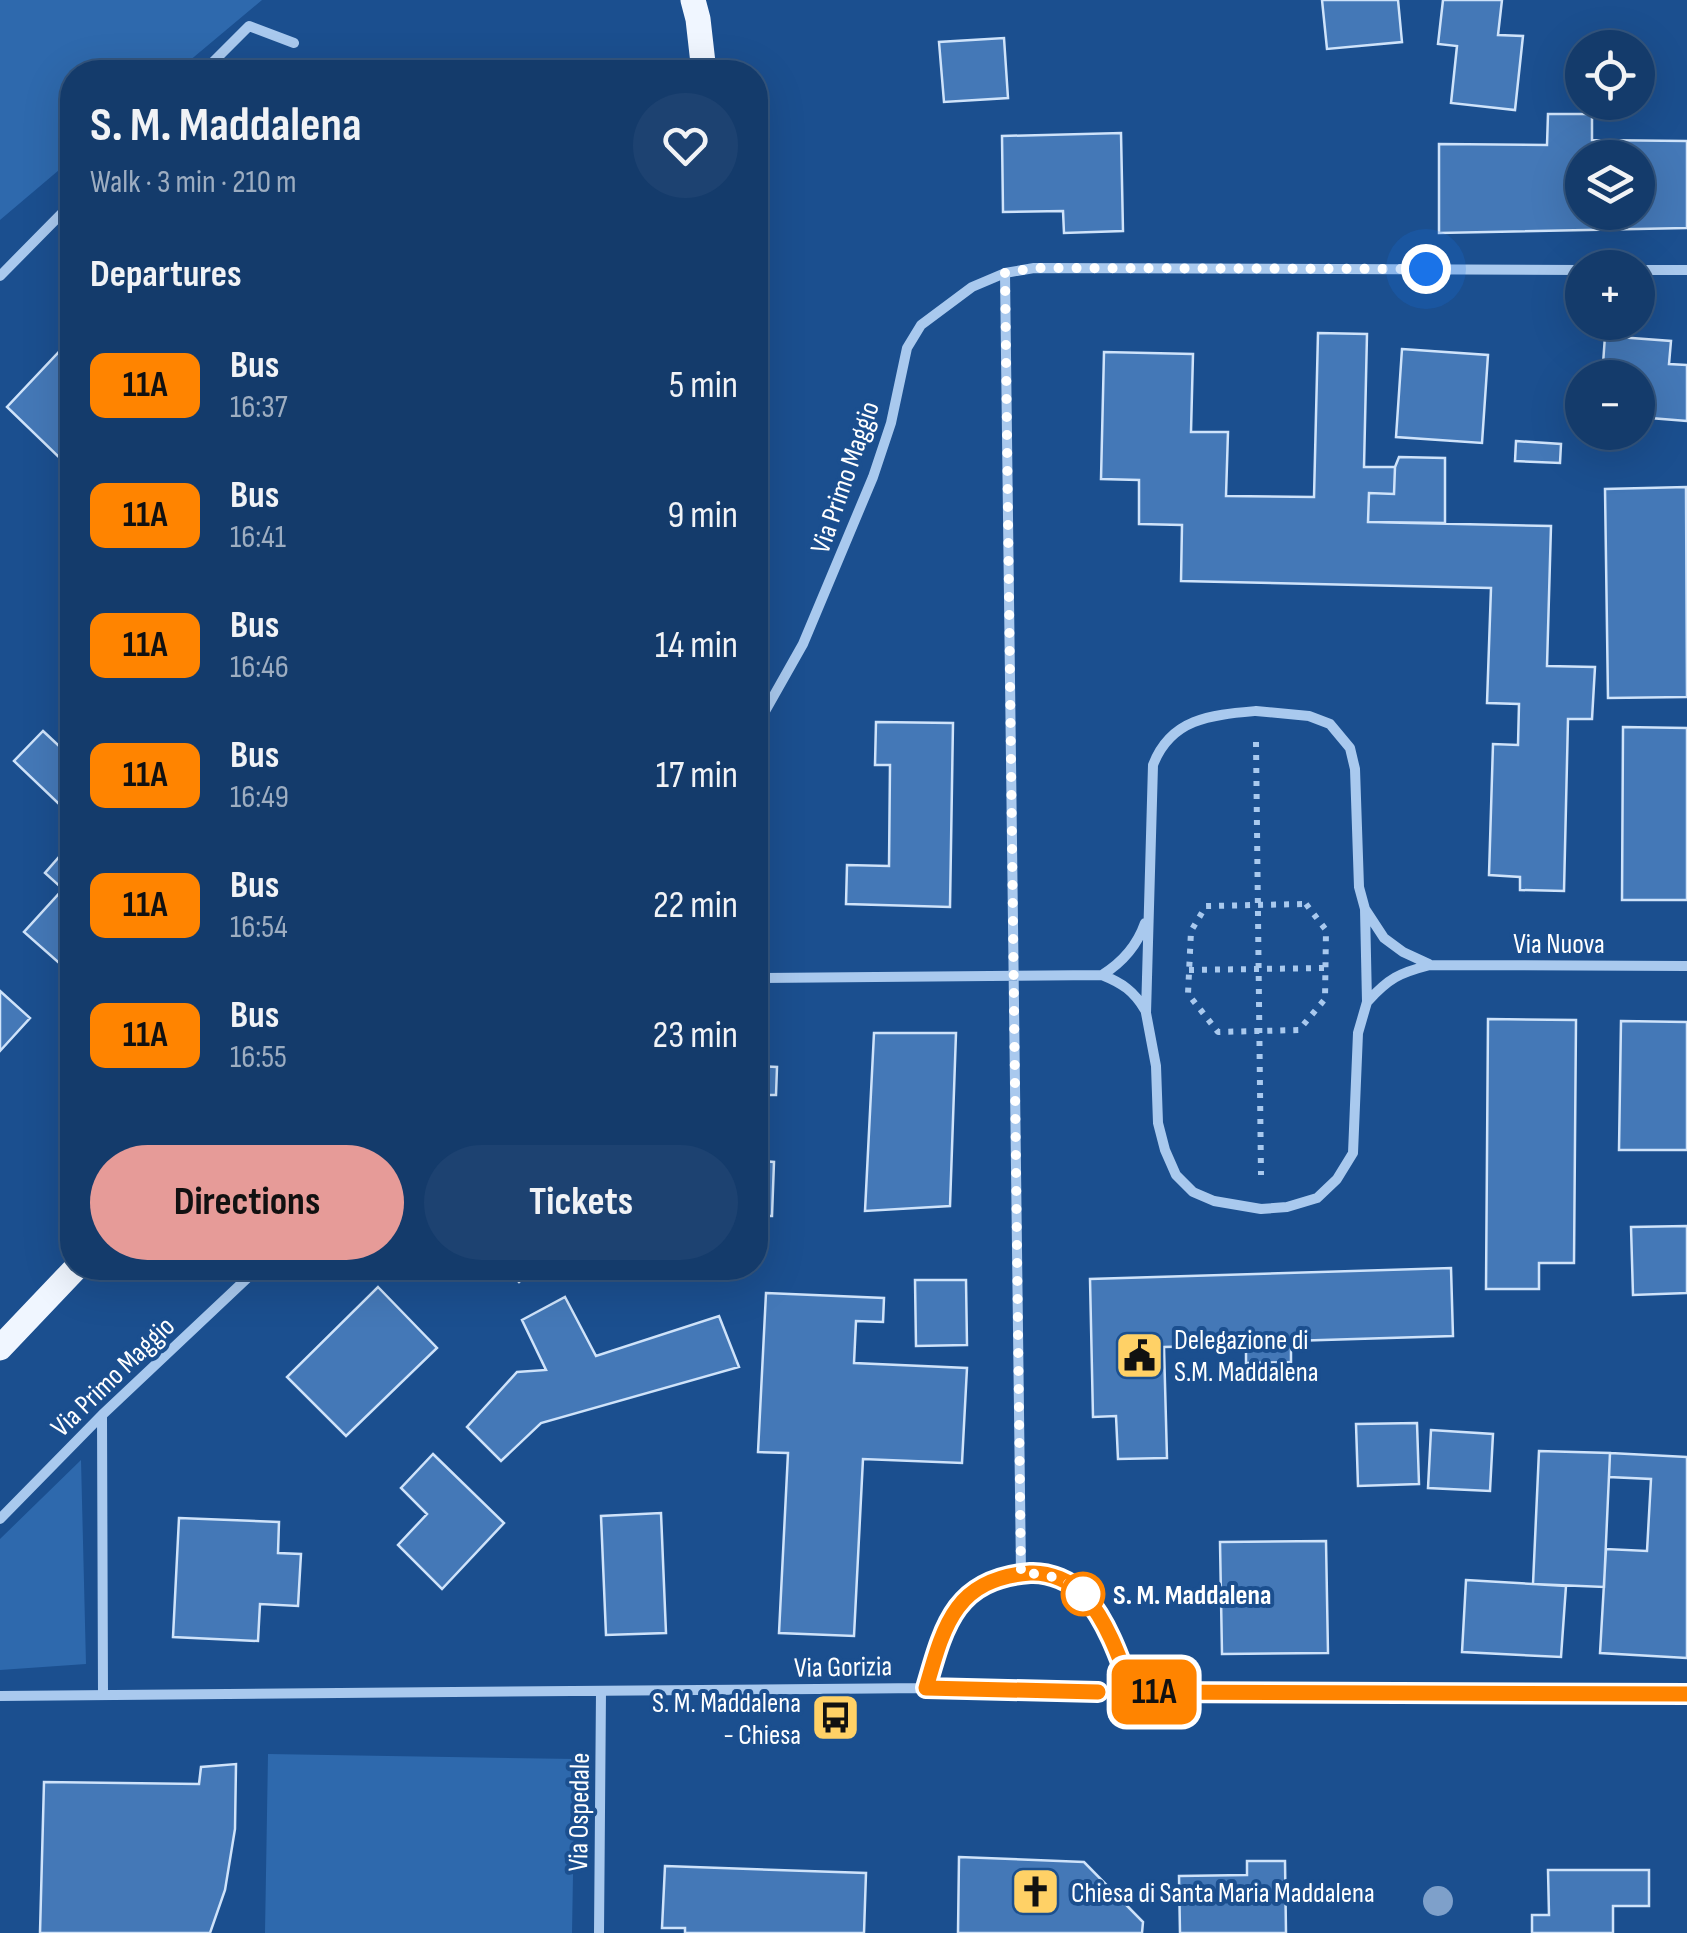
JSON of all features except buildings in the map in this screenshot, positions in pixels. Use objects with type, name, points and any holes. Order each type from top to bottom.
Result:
[{"type":"main road","points":[[693,0],[703,60]]},
{"type":"main road","points":[[0,1348],[65,1280]]},
{"type":"street","points":[[215,60],[249,26],[294,42]]},
{"type":"street","points":[[0,276],[60,215]]},
{"type":"street","points":[[1021,1574],[1005,273],[1034,268],[1565,270]]},
{"type":"street","points":[[1655,270],[1687,270]]},
{"type":"street","name":"Via Primo Maggio","points":[[768,706],[803,644],[867,492],[890,424],[907,348],[921,325],[943,307],[972,287],[1005,273]]},
{"type":"street","points":[[1256,711],[1309,716],[1330,724],[1350,748],[1355,769],[1359,886],[1365,909],[1367,1002],[1358,1033],[1352,1153],[1337,1178],[1317,1198],[1287,1207],[1261,1209],[1214,1201],[1193,1192],[1176,1175],[1164,1150],[1146,1012],[1153,764],[1160,746],[1186,724],[1256,711]]},
{"type":"street","points":[[1365,909],[1384,938],[1430,964]]},
{"type":"street","points":[[1102,975],[1118,965],[1140,938],[1148,914]]},
{"type":"street","points":[[1367,1002],[1386,982],[1430,964]]},
{"type":"street","name":"Via Nuova","points":[[1430,964],[1687,966]]},
{"type":"street","points":[[768,978],[1102,975],[1123,984],[1136,995],[1146,1012]]},
{"type":"street","name":"Via Primo Maggio","points":[[0,1519],[102,1415],[245,1280]]},
{"type":"street","points":[[102,1415],[102,1695]]},
{"type":"street","points":[[926,1688],[941,1635],[967,1597],[978,1586],[994,1579],[1039,1573],[1063,1580],[1083,1594],[1119,1655],[1132,1692]]},
{"type":"street","name":"Via Gorizia","points":[[0,1696],[926,1688],[1687,1694]]},
{"type":"street","name":"Via Ospedale","points":[[599,1933],[602,1691]]},
{"type":"path","points":[[1256,711],[1261,1209]]},
{"type":"path","points":[[1306,904],[1326,930],[1326,968],[1325,998],[1300,1030],[1218,1032],[1188,994],[1190,930],[1206,906],[1306,904]]},
{"type":"path","points":[[1189,970],[1326,968]]},
{"type":"shaded area","points":[[0,0],[262,0],[190,60],[60,60],[60,169],[0,220]]},
{"type":"shaded area","points":[[81,1460],[86,1664],[0,1670],[0,1539]]},
{"type":"shaded area","points":[[268,1754],[575,1759],[572,1933],[265,1933]]},
{"type":"bus line","name":"11A","points":[[1098,1692],[926,1688],[941,1635],[967,1597],[978,1586],[994,1579],[1039,1573],[1063,1580],[1083,1594],[1119,1655],[1132,1692],[1687,1694]]},
{"type":"place","name":"Delegazione di S.M. Maddalena","points":[[1139,1355]]},
{"type":"place","name":"S. M. Maddalena","points":[[1083,1594]]},
{"type":"place","name":"S. M. Maddalena - Chiesa","points":[[836,1718]]},
{"type":"place","name":"Chiesa di Santa Maria Maddalena","points":[[1036,1892]]},
{"type":"route","points":[[1083,1594],[1063,1580],[1039,1573],[1021,1574],[1005,273],[1034,268],[1426,269]]}]
